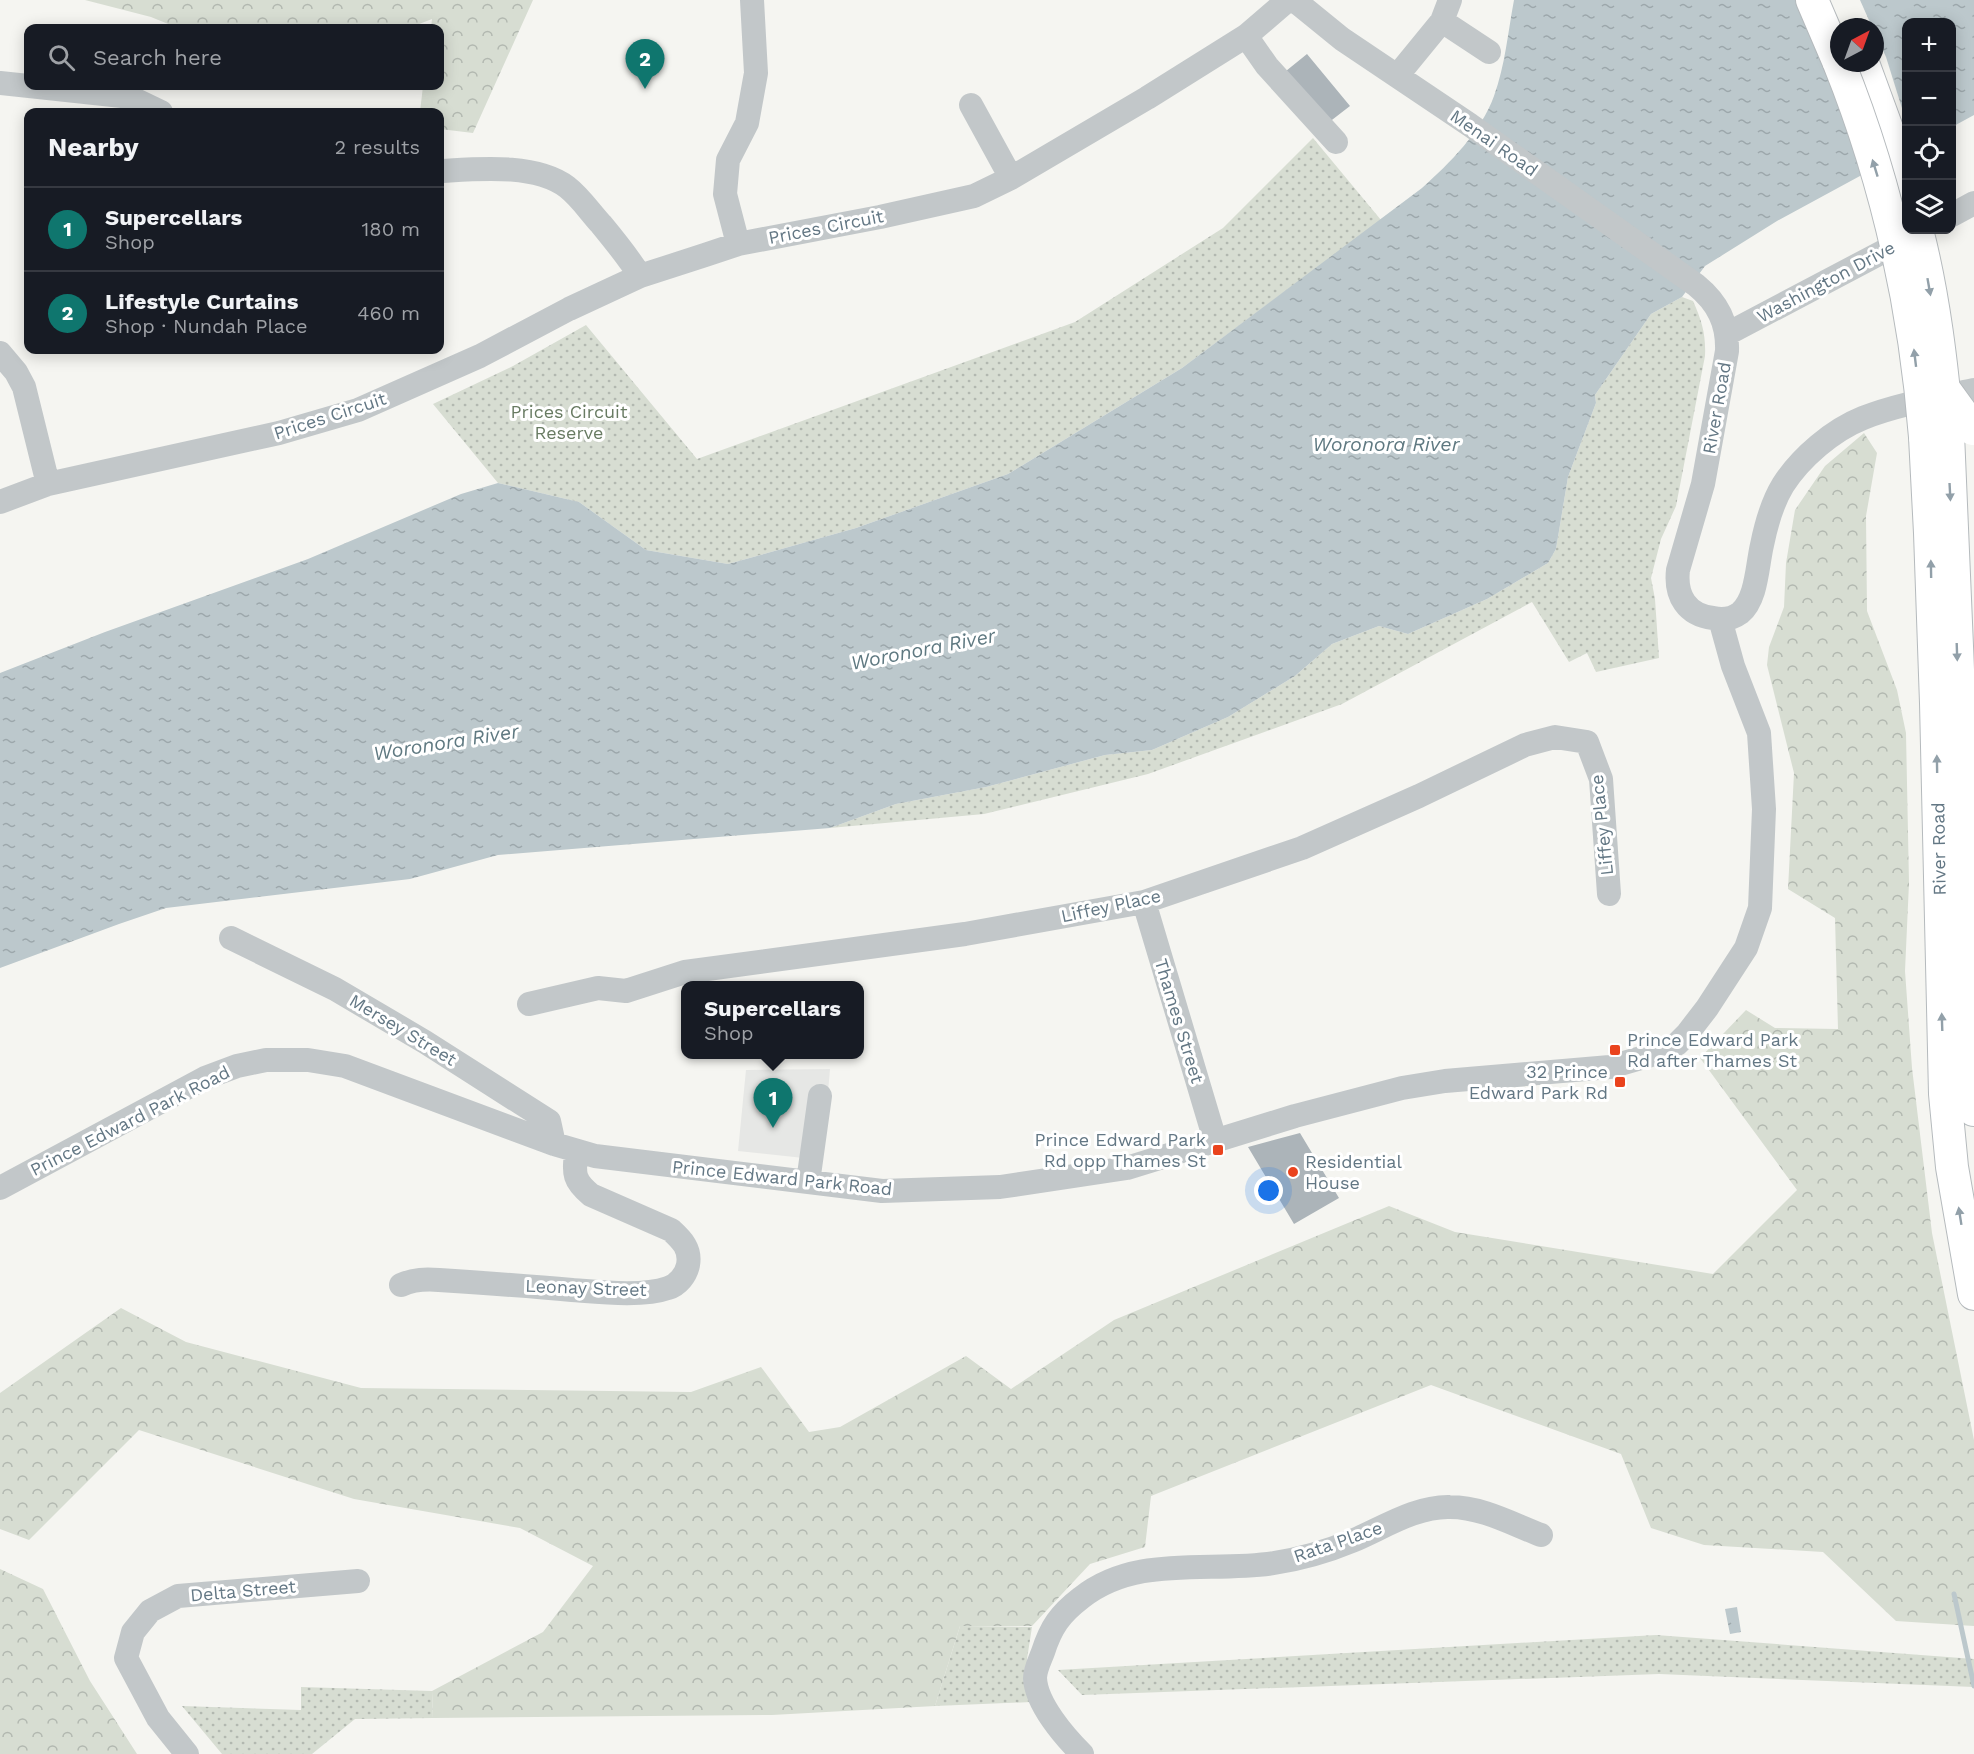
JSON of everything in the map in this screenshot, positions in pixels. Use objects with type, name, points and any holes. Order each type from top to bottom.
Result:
[{"type":"main road","name":"River Road","points":[[1812,0],[1830,42]]},
{"type":"main road","points":[[1836,0],[1844,18]]},
{"type":"main road","name":"River Road","points":[[1842,72],[1865,135],[1897,246],[1910,316],[1955,432],[1953,552],[1974,1110]]},
{"type":"main road","points":[[1866,72],[1896,153],[1903,180]]},
{"type":"main road","points":[[1918,234],[1929,285],[1959,389],[1955,432]]},
{"type":"main road","name":"River Road","points":[[1955,432],[1930,533],[1945,1094],[1952,1167],[1974,1294]]},
{"type":"main road","points":[[1953,552],[1974,504]]},
{"type":"street","points":[[738,244],[725,194],[728,160],[747,123],[756,73],[752,0]]},
{"type":"street","name":"Prices Circuit","points":[[0,501],[48,484],[279,433],[358,410],[480,356],[569,309],[640,276],[738,244],[880,217],[974,196],[1011,178],[1147,98],[1246,36],[1288,0]]},
{"type":"street","name":"Menai Road","points":[[1294,0],[1342,39],[1696,285]]},
{"type":"street","points":[[1397,76],[1446,11],[1489,52]]},
{"type":"street","points":[[1246,36],[1267,66],[1336,142]]},
{"type":"street","points":[[0,83],[24,86]]},
{"type":"street","points":[[66,90],[122,96],[153,108]]},
{"type":"street","points":[[971,105],[1011,178]]},
{"type":"street","points":[[444,171],[518,170],[554,179],[565,185],[580,200],[631,260],[640,276]]},
{"type":"street","points":[[1956,213],[1974,203]]},
{"type":"street","name":"Washington Drive","points":[[1727,334],[1917,234]]},
{"type":"street","name":"River Road","points":[[1696,285],[1713,302],[1724,323],[1727,334],[1727,351],[1703,484],[1678,570],[1677,582],[1684,604],[1733,666]]},
{"type":"street","points":[[0,353],[16,372],[24,387],[48,484]]},
{"type":"street","points":[[1733,666],[1753,596],[1758,562],[1770,514],[1783,485],[1798,465],[1833,434],[1862,418],[1959,389]]},
{"type":"street","points":[[1692,612],[1707,618],[1720,619],[1739,614],[1749,604]]},
{"type":"street","name":"Prince Edward Park Road","points":[[0,1188],[205,1078],[237,1066],[266,1060],[308,1060],[345,1065],[565,1148],[642,1162],[882,1191],[1000,1187],[1127,1168],[1340,1103],[1402,1088],[1445,1081],[1610,1067],[1665,1051],[1677,1044],[1707,1008],[1746,948],[1760,908],[1764,809],[1759,733],[1733,666],[1720,619]]},
{"type":"street","name":"Liffey Place","points":[[529,1004],[597,988],[626,991],[685,972],[965,934],[1144,902],[1302,848],[1525,746],[1555,737],[1587,742],[1601,779],[1609,894]]},
{"type":"street","name":"Thames Street","points":[[1144,902],[1215,1140]]},
{"type":"street","name":"Mersey Street","points":[[231,938],[336,989],[530,1108],[549,1121],[565,1148]]},
{"type":"street","points":[[808,1182],[820,1096]]},
{"type":"street","name":"Leonay Street","points":[[401,1285],[420,1279],[620,1293],[662,1290],[671,1288],[680,1281],[688,1265],[689,1256],[680,1238],[671,1230],[591,1195],[577,1181],[565,1148]]},
{"type":"street","name":"Rata Place","points":[[1083,1754],[1050,1715],[1038,1691],[1035,1677],[1050,1631],[1068,1608],[1095,1586],[1126,1573],[1272,1563],[1308,1556],[1349,1542],[1417,1512],[1449,1506],[1476,1510],[1541,1535]]},
{"type":"street","name":"Delta Street","points":[[187,1754],[158,1718],[126,1658],[133,1632],[150,1611],[178,1596],[358,1581]]},
{"type":"shaded area","points":[[830,1069],[822,1160],[738,1151],[746,1070]]},
{"type":"green space","points":[[85,0],[533,0],[473,133],[444,129],[444,108],[420,108],[423,90],[444,90],[444,24],[431,24],[432,19],[419,24],[168,24],[151,17]]},
{"type":"green space","name":"Prices Circuit Reserve","points":[[1313,138],[1381,220],[1182,368],[1008,474],[856,528],[728,564],[646,550],[579,502],[498,483],[433,404],[513,366],[586,325],[697,459],[1075,322],[1223,228]]},
{"type":"green space","points":[[1682,297],[1693,301],[1699,315],[1703,328],[1705,356],[1676,506],[1661,539],[1651,578],[1655,599],[1659,658],[1596,672],[1587,653],[1569,662],[1532,602],[1342,704],[1148,774],[984,814],[830,828],[896,804],[986,787],[1105,755],[1152,750],[1228,717],[1295,676],[1332,644],[1379,626],[1408,634],[1487,599],[1548,563],[1556,549],[1568,477],[1596,403],[1595,395],[1651,314]]},
{"type":"green space","points":[[1864,433],[1877,453],[1866,516],[1867,611],[1897,690],[1906,733],[1909,883],[1905,971],[1912,1068],[1932,1233],[1974,1440],[1974,1626],[1896,1621],[1823,1552],[1704,1545],[1651,1528],[1621,1454],[1431,1385],[1151,1496],[1145,1547],[1090,1564],[1032,1626],[960,1626],[935,1706],[772,1715],[433,1718],[432,1691],[543,1632],[593,1566],[520,1528],[354,1499],[139,1430],[29,1540],[0,1529],[0,1393],[121,1308],[186,1342],[361,1388],[691,1392],[761,1367],[809,1432],[840,1427],[966,1356],[1011,1389],[1114,1320],[1389,1206],[1455,1232],[1713,1274],[1797,1190],[1700,1058],[1746,1010],[1775,1028],[1838,1029],[1835,918],[1788,889],[1794,773],[1767,665],[1769,647],[1784,607],[1786,563],[1795,510],[1825,466]]},
{"type":"green space","points":[[0,1569],[43,1589],[90,1681],[137,1754],[0,1754]]},
{"type":"green space","points":[[960,1626],[1032,1627],[1027,1659],[1031,1702],[935,1706]]},
{"type":"green space","points":[[1656,1635],[1974,1659],[1974,1687],[1659,1674],[1082,1695],[1058,1670]]},
{"type":"green space","points":[[301,1687],[432,1691],[433,1718],[355,1719],[312,1754],[222,1754],[182,1706],[301,1710]]},
{"type":"water","name":"Woronora River","points":[[1514,0],[1974,0],[1974,115],[1956,125],[1956,18],[1902,18],[1902,153],[1777,221],[1705,266],[1682,297],[1651,314],[1595,395],[1596,403],[1568,477],[1556,549],[1548,563],[1487,599],[1408,634],[1379,626],[1332,644],[1295,676],[1228,717],[1152,750],[1105,755],[986,787],[896,804],[830,828],[498,855],[410,879],[166,908],[0,968],[0,673],[105,632],[308,559],[461,494],[498,483],[579,502],[646,550],[728,564],[856,528],[1008,474],[1182,368],[1422,188],[1464,146],[1481,122],[1494,96],[1506,49]]},
{"type":"water","points":[[1737,1607],[1741,1632],[1730,1634],[1725,1609]]},
{"type":"pier","points":[[1799,0],[1860,0],[1868,18],[1830,18],[1830,72],[1884,72],[1884,53],[1902,108],[1902,157],[1868,176],[1826,62]]},
{"type":"building","points":[[1307,54],[1350,106],[1328,123],[1286,71]]},
{"type":"building","name":"Residential House","points":[[1300,1133],[1339,1198],[1294,1224],[1248,1147]]},
{"type":"waterway","points":[[1954,1594],[1974,1686]]},
{"type":"place","name":"Lifestyle Curtains","points":[[645,89]]},
{"type":"place","name":"Prince Edward Park Rd after Thames St","points":[[1615,1050]]},
{"type":"place","name":"32 Prince Edward Park Rd","points":[[1620,1082]]},
{"type":"place","name":"Supercellars","points":[[773,1128]]},
{"type":"place","name":"Prince Edward Park Rd opp Thames St","points":[[1218,1150]]},
{"type":"place","name":"Residential House","points":[[1293,1172]]}]
